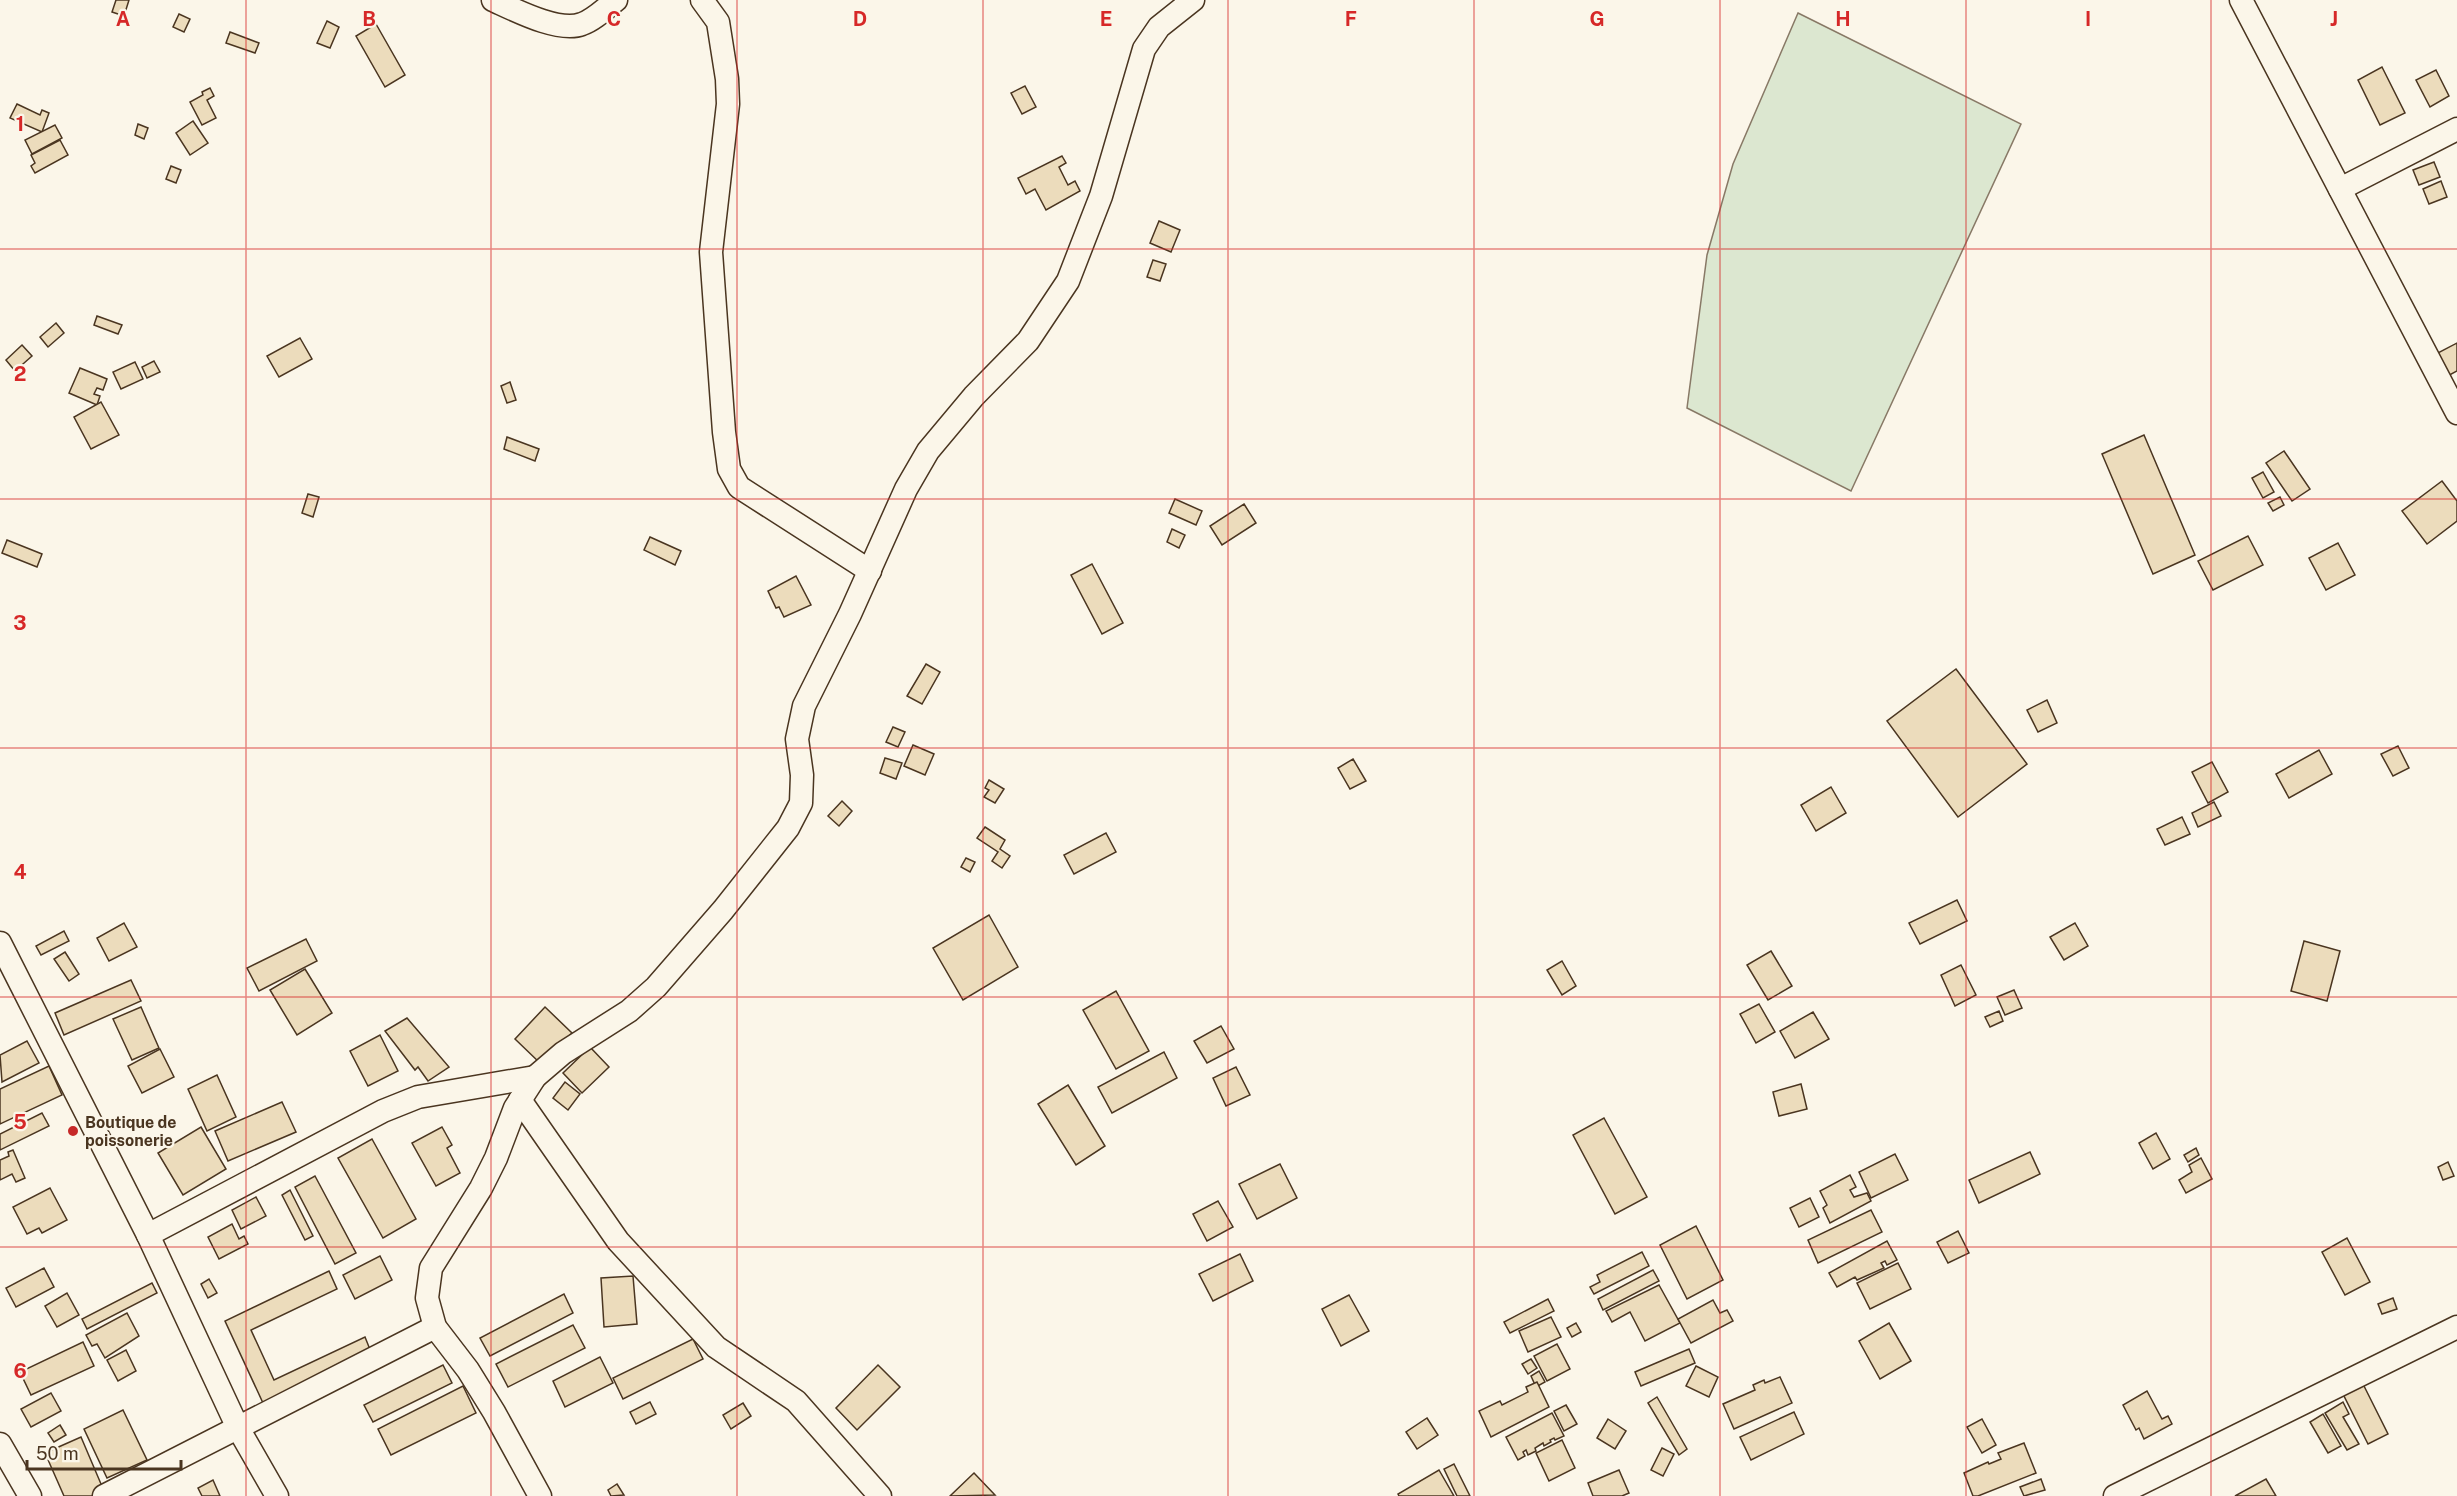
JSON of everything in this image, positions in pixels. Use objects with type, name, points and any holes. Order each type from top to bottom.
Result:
[{"type":"street","points":[[494,0],[519,12],[560,26],[581,24],[616,0]]},
{"type":"street","points":[[702,0],[718,22],[727,79],[728,104],[711,252],[724,432],[729,469],[739,487],[870,571]]},
{"type":"street","points":[[540,1496],[468,1370],[435,1327],[427,1298],[431,1268],[481,1188],[520,1100],[535,1077],[563,1053],[629,1011],[656,987],[723,910],[788,828],[801,803],[802,775],[797,739],[804,706],[870,571],[906,489],[928,451],[974,396],[1028,340],[1068,281],[1101,196],[1144,49],[1159,27],[1192,0]]},
{"type":"street","points":[[2241,0],[2457,413]]},
{"type":"street","points":[[2340,189],[2457,129]]},
{"type":"street","points":[[0,943],[148,1234],[238,1428],[277,1496]]},
{"type":"street","points":[[148,1234],[383,1111],[418,1097],[535,1077]]},
{"type":"street","points":[[520,1100],[626,1249],[716,1347],[796,1401],[880,1496]]},
{"type":"street","points":[[104,1496],[435,1327]]},
{"type":"street","points":[[2115,1496],[2457,1328]]},
{"type":"street","points":[[0,1444],[30,1496]]},
{"type":"green space","points":[[1798,13],[2021,124],[1851,491],[1687,408],[1707,255],[1733,164]]},
{"type":"building","points":[[116,0],[129,0],[124,16],[112,12]]},
{"type":"building","points":[[179,14],[190,19],[184,32],[173,27]]},
{"type":"building","points":[[327,21],[339,27],[330,48],[317,43]]},
{"type":"building","points":[[376,24],[405,75],[385,87],[356,36]]},
{"type":"building","points":[[230,32],[259,43],[255,53],[226,43]]},
{"type":"building","points":[[2382,67],[2405,113],[2380,125],[2358,80]]},
{"type":"building","points":[[2436,70],[2449,96],[2430,107],[2416,80]]},
{"type":"building","points":[[1025,86],[1036,107],[1022,114],[1011,93]]},
{"type":"building","points":[[210,88],[214,96],[207,100],[216,118],[202,125],[190,102]]},
{"type":"building","points":[[17,104],[40,115],[42,110],[49,113],[42,132],[10,118]]},
{"type":"building","points":[[193,121],[208,143],[190,155],[176,133]]},
{"type":"building","points":[[138,124],[148,128],[144,139],[135,135]]},
{"type":"building","points":[[55,125],[62,138],[32,154],[25,140]]},
{"type":"building","points":[[60,140],[68,155],[35,173],[31,166],[35,163],[31,155]]},
{"type":"building","points":[[1062,156],[1066,163],[1059,167],[1068,185],[1075,181],[1080,191],[1046,210],[1035,189],[1026,194],[1018,178]]},
{"type":"building","points":[[2434,162],[2440,177],[2419,185],[2413,170]]},
{"type":"building","points":[[171,166],[181,170],[176,183],[166,179]]},
{"type":"building","points":[[2441,181],[2447,197],[2429,204],[2423,189]]},
{"type":"building","points":[[1159,221],[1180,230],[1171,252],[1150,243]]},
{"type":"building","points":[[1153,260],[1166,264],[1160,281],[1147,277]]},
{"type":"building","points":[[97,316],[122,325],[118,334],[94,325]]},
{"type":"building","points":[[56,323],[64,333],[48,347],[40,337]]},
{"type":"building","points":[[300,338],[312,359],[279,377],[267,356]]},
{"type":"building","points":[[2457,343],[2457,371],[2444,378],[2432,356]]},
{"type":"building","points":[[22,345],[32,356],[15,371],[6,360]]},
{"type":"building","points":[[154,361],[160,372],[147,378],[142,367]]},
{"type":"building","points":[[135,362],[143,379],[121,389],[113,372]]},
{"type":"building","points":[[80,368],[107,379],[103,390],[97,388],[94,394],[100,396],[97,405],[69,393]]},
{"type":"building","points":[[510,382],[516,400],[507,403],[501,386]]},
{"type":"building","points":[[101,402],[119,435],[91,449],[74,417]]},
{"type":"building","points":[[2144,435],[2195,555],[2153,574],[2102,454]]},
{"type":"building","points":[[507,437],[539,449],[535,461],[504,449]]},
{"type":"building","points":[[2284,451],[2310,489],[2292,501],[2266,463]]},
{"type":"building","points":[[2263,472],[2274,492],[2263,498],[2252,478]]},
{"type":"building","points":[[2442,481],[2457,501],[2457,521],[2427,544],[2402,511]]},
{"type":"building","points":[[308,494],[319,497],[313,517],[302,513]]},
{"type":"building","points":[[2280,497],[2284,505],[2273,511],[2268,503]]},
{"type":"building","points":[[1175,499],[1202,511],[1196,525],[1169,513]]},
{"type":"building","points":[[1244,504],[1256,523],[1222,545],[1210,526]]},
{"type":"building","points":[[1172,529],[1185,535],[1179,548],[1167,542]]},
{"type":"building","points":[[2248,536],[2263,565],[2213,590],[2198,561]]},
{"type":"building","points":[[650,537],[681,551],[675,565],[644,550]]},
{"type":"building","points":[[7,540],[42,554],[37,567],[2,553]]},
{"type":"building","points":[[2338,543],[2355,575],[2326,590],[2309,558]]},
{"type":"building","points":[[1092,564],[1123,623],[1102,634],[1071,575]]},
{"type":"building","points":[[796,576],[811,605],[784,617],[779,607],[776,608],[768,591]]},
{"type":"building","points":[[926,664],[940,672],[922,704],[907,696]]},
{"type":"building","points":[[1956,669],[2027,764],[1958,817],[1887,721]]},
{"type":"building","points":[[2047,700],[2057,723],[2038,732],[2027,710]]},
{"type":"building","points":[[893,727],[905,732],[898,747],[886,742]]},
{"type":"building","points":[[913,745],[934,754],[925,775],[904,766]]},
{"type":"building","points":[[2398,746],[2409,768],[2393,776],[2381,754]]},
{"type":"building","points":[[2319,750],[2332,774],[2289,798],[2276,774]]},
{"type":"building","points":[[885,758],[902,763],[896,779],[880,773]]},
{"type":"building","points":[[1353,759],[1366,781],[1350,789],[1338,768]]},
{"type":"building","points":[[2212,762],[2228,792],[2208,803],[2192,772]]},
{"type":"building","points":[[989,780],[1004,789],[995,803],[984,797],[989,790],[985,788]]},
{"type":"building","points":[[1831,787],[1846,813],[1816,831],[1801,805]]},
{"type":"building","points":[[842,801],[852,811],[839,826],[828,816]]},
{"type":"building","points":[[2214,802],[2221,816],[2198,827],[2192,813]]},
{"type":"building","points":[[2182,817],[2190,834],[2165,845],[2157,829]]},
{"type":"building","points":[[985,827],[1005,840],[1000,849],[1010,856],[1002,868],[992,861],[998,852],[977,838]]},
{"type":"building","points":[[1106,833],[1116,852],[1074,874],[1064,855]]},
{"type":"building","points":[[966,858],[975,862],[970,872],[961,867]]},
{"type":"building","points":[[1957,900],[1967,921],[1920,944],[1909,923]]},
{"type":"building","points":[[989,915],[1018,967],[963,1000],[933,948]]},
{"type":"building","points":[[124,923],[137,947],[109,961],[97,938]]},
{"type":"building","points":[[2075,923],[2088,946],[2064,960],[2050,937]]},
{"type":"building","points":[[64,931],[69,941],[41,955],[36,946]]},
{"type":"building","points":[[306,939],[317,961],[259,991],[247,968]]},
{"type":"building","points":[[2304,941],[2340,951],[2327,1001],[2291,991]]},
{"type":"building","points":[[1771,951],[1792,986],[1768,1000],[1747,965]]},
{"type":"building","points":[[65,952],[79,974],[69,981],[54,959]]},
{"type":"building","points":[[1562,961],[1576,986],[1562,995],[1547,970]]},
{"type":"building","points":[[1961,965],[1976,995],[1955,1006],[1941,975]]},
{"type":"building","points":[[305,969],[332,1013],[297,1035],[270,990]]},
{"type":"building","points":[[131,980],[141,1001],[64,1035],[55,1013]]},
{"type":"building","points":[[2014,990],[2022,1008],[2005,1015],[1997,997]]},
{"type":"building","points":[[1116,991],[1149,1051],[1116,1069],[1083,1010]]},
{"type":"building","points":[[1759,1004],[1775,1032],[1756,1043],[1740,1014]]},
{"type":"building","points":[[141,1007],[159,1048],[132,1060],[113,1019]]},
{"type":"building","points":[[545,1007],[572,1033],[541,1064],[515,1039]]},
{"type":"building","points":[[1999,1011],[2003,1021],[1990,1027],[1985,1017]]},
{"type":"building","points":[[1813,1012],[1829,1039],[1795,1058],[1780,1031]]},
{"type":"building","points":[[407,1018],[449,1067],[428,1081],[418,1067],[415,1070],[385,1031]]},
{"type":"building","points":[[1221,1026],[1234,1049],[1207,1063],[1194,1041]]},
{"type":"building","points":[[380,1035],[398,1071],[368,1086],[350,1051]]},
{"type":"building","points":[[27,1041],[39,1063],[2,1082],[0,1055]]},
{"type":"building","points":[[590,1047],[609,1067],[582,1093],[563,1073]]},
{"type":"building","points":[[160,1049],[174,1077],[142,1093],[128,1066]]},
{"type":"building","points":[[1164,1052],[1177,1078],[1112,1113],[1098,1087]]},
{"type":"building","points":[[49,1066],[62,1095],[0,1124],[0,1089]]},
{"type":"building","points":[[1236,1067],[1250,1095],[1226,1106],[1213,1078]]},
{"type":"building","points":[[217,1075],[236,1117],[207,1131],[188,1089]]},
{"type":"building","points":[[565,1082],[580,1094],[568,1110],[553,1098]]},
{"type":"building","points":[[1801,1084],[1807,1109],[1779,1116],[1773,1092]]},
{"type":"building","points":[[1068,1085],[1105,1146],[1076,1165],[1038,1104]]},
{"type":"building","points":[[282,1102],[296,1132],[228,1161],[215,1131]]},
{"type":"building","points":[[42,1113],[49,1126],[0,1150],[0,1134]]},
{"type":"building","points":[[1604,1118],[1647,1197],[1615,1214],[1573,1135]]},
{"type":"building","points":[[201,1127],[226,1169],[183,1195],[158,1153]]},
{"type":"building","points":[[442,1127],[452,1145],[447,1148],[460,1173],[436,1186],[412,1143]]},
{"type":"building","points":[[2156,1133],[2170,1159],[2153,1169],[2139,1143]]},
{"type":"building","points":[[372,1139],[416,1219],[383,1238],[338,1158]]},
{"type":"building","points":[[2196,1148],[2199,1155],[2188,1162],[2184,1155]]},
{"type":"building","points":[[13,1150],[25,1178],[16,1182],[12,1174],[0,1180],[0,1160],[9,1156],[8,1152]]},
{"type":"building","points":[[2030,1152],[2040,1174],[1979,1203],[1969,1180]]},
{"type":"building","points":[[1895,1154],[1908,1180],[1871,1198],[1859,1172]]},
{"type":"building","points":[[2201,1158],[2212,1179],[2186,1193],[2179,1180],[2192,1172],[2189,1165]]},
{"type":"building","points":[[2448,1162],[2454,1176],[2443,1180],[2438,1167]]},
{"type":"building","points":[[1280,1164],[1297,1198],[1257,1219],[1239,1184]]},
{"type":"building","points":[[1850,1175],[1856,1187],[1850,1190],[1854,1197],[1867,1193],[1871,1201],[1830,1223],[1823,1208],[1827,1205],[1820,1191]]},
{"type":"building","points":[[315,1176],[356,1253],[335,1264],[295,1187]]},
{"type":"building","points":[[50,1188],[67,1220],[42,1233],[39,1228],[27,1234],[13,1207]]},
{"type":"building","points":[[290,1190],[313,1236],[305,1240],[282,1195]]},
{"type":"building","points":[[256,1197],[266,1216],[241,1229],[232,1210]]},
{"type":"building","points":[[1810,1198],[1819,1217],[1799,1227],[1790,1208]]},
{"type":"building","points":[[1218,1201],[1233,1227],[1207,1241],[1193,1214]]},
{"type":"building","points":[[1871,1210],[1882,1232],[1818,1263],[1808,1240]]},
{"type":"building","points":[[232,1224],[239,1239],[244,1236],[248,1244],[219,1259],[208,1237]]},
{"type":"building","points":[[1696,1226],[1723,1280],[1687,1299],[1660,1245]]},
{"type":"building","points":[[1958,1231],[1969,1253],[1948,1263],[1937,1242]]},
{"type":"building","points":[[2347,1238],[2370,1282],[2345,1295],[2322,1252]]},
{"type":"building","points":[[1887,1241],[1897,1260],[1887,1265],[1885,1261],[1881,1263],[1884,1268],[1857,1280],[1855,1277],[1837,1287],[1829,1273]]},
{"type":"building","points":[[1642,1252],[1649,1266],[1594,1294],[1590,1287],[1600,1282],[1597,1275]]},
{"type":"building","points":[[1240,1254],[1253,1281],[1213,1301],[1199,1274]]},
{"type":"building","points":[[380,1256],[392,1280],[355,1299],[343,1275]]},
{"type":"building","points":[[1898,1263],[1911,1289],[1870,1309],[1857,1283]]},
{"type":"building","points":[[44,1268],[54,1287],[16,1307],[6,1288]]},
{"type":"building","points":[[1653,1270],[1659,1281],[1603,1310],[1598,1299]]},
{"type":"building","points":[[329,1271],[337,1289],[251,1330],[274,1380],[365,1337],[371,1352],[263,1403],[225,1321]]},
{"type":"building","points":[[633,1276],[637,1324],[604,1327],[601,1278]]},
{"type":"building","points":[[209,1279],[217,1293],[208,1298],[201,1284]]},
{"type":"building","points":[[152,1283],[157,1293],[87,1329],[82,1319]]},
{"type":"building","points":[[1659,1285],[1680,1323],[1645,1341],[1630,1312],[1612,1322],[1606,1311]]},
{"type":"building","points":[[67,1293],[79,1315],[57,1327],[45,1306]]},
{"type":"building","points":[[564,1294],[573,1313],[490,1356],[480,1338]]},
{"type":"building","points":[[1349,1295],[1369,1331],[1341,1346],[1322,1309]]},
{"type":"building","points":[[2393,1298],[2397,1309],[2382,1314],[2378,1304]]},
{"type":"building","points":[[1548,1299],[1554,1311],[1510,1333],[1504,1322]]},
{"type":"building","points":[[1713,1300],[1720,1313],[1727,1310],[1733,1321],[1691,1343],[1678,1319]]},
{"type":"building","points":[[127,1313],[139,1336],[105,1358],[97,1344],[92,1346],[86,1335]]},
{"type":"building","points":[[1551,1317],[1561,1337],[1528,1352],[1519,1331]]},
{"type":"building","points":[[1576,1323],[1581,1332],[1572,1337],[1567,1328]]},
{"type":"building","points":[[1889,1323],[1911,1361],[1880,1379],[1859,1341]]},
{"type":"building","points":[[573,1325],[585,1348],[508,1387],[496,1364]]},
{"type":"building","points":[[693,1339],[703,1359],[623,1399],[613,1378]]},
{"type":"building","points":[[83,1342],[94,1366],[31,1395],[20,1372]]},
{"type":"building","points":[[1557,1344],[1570,1369],[1547,1381],[1534,1356]]},
{"type":"building","points":[[1689,1349],[1695,1363],[1641,1386],[1635,1372]]},
{"type":"building","points":[[126,1350],[136,1371],[118,1381],[107,1360]]},
{"type":"building","points":[[600,1357],[613,1383],[565,1407],[553,1381]]},
{"type":"building","points":[[1531,1359],[1537,1368],[1528,1374],[1522,1364]]},
{"type":"building","points":[[443,1365],[452,1383],[373,1422],[364,1405]]},
{"type":"building","points":[[878,1365],[900,1387],[857,1430],[836,1408]]},
{"type":"building","points":[[1696,1366],[1718,1377],[1709,1397],[1686,1386]]},
{"type":"building","points":[[1539,1371],[1545,1382],[1536,1387],[1531,1376]]},
{"type":"building","points":[[1780,1377],[1792,1403],[1734,1429],[1723,1404],[1755,1390],[1753,1385]]},
{"type":"building","points":[[2361,1380],[2388,1434],[2368,1444],[2341,1390]]},
{"type":"building","points":[[1537,1382],[1549,1407],[1491,1437],[1479,1411],[1500,1401],[1502,1405],[1528,1392],[1526,1387]]},
{"type":"building","points":[[463,1386],[476,1413],[391,1455],[378,1429]]},
{"type":"building","points":[[2147,1391],[2162,1419],[2168,1416],[2172,1424],[2144,1439],[2139,1428],[2136,1430],[2123,1405]]},
{"type":"building","points":[[51,1393],[61,1411],[31,1427],[21,1409]]},
{"type":"building","points":[[1657,1397],[1687,1449],[1679,1455],[1648,1403]]},
{"type":"building","points":[[650,1402],[656,1414],[636,1424],[630,1412]]},
{"type":"building","points":[[2343,1402],[2349,1414],[2343,1417],[2359,1444],[2347,1450],[2325,1413]]},
{"type":"building","points":[[743,1403],[751,1416],[731,1429],[723,1415]]},
{"type":"building","points":[[1566,1405],[1577,1424],[1564,1431],[1554,1411]]},
{"type":"building","points":[[123,1410],[147,1460],[107,1478],[84,1429]]},
{"type":"building","points":[[1794,1412],[1804,1434],[1751,1460],[1740,1437]]},
{"type":"building","points":[[1552,1413],[1564,1436],[1550,1440],[1551,1442],[1544,1446],[1543,1443],[1535,1448],[1536,1451],[1528,1455],[1526,1450],[1523,1452],[1525,1456],[1518,1460],[1506,1437]]},
{"type":"building","points":[[2323,1414],[2341,1446],[2328,1453],[2310,1422]]},
{"type":"building","points":[[1427,1418],[1438,1435],[1417,1449],[1406,1432]]},
{"type":"building","points":[[1608,1419],[1626,1431],[1615,1449],[1597,1438]]},
{"type":"building","points":[[1982,1419],[1996,1445],[1982,1453],[1967,1427]]},
{"type":"building","points":[[60,1425],[66,1435],[54,1442],[48,1433]]},
{"type":"building","points":[[81,1437],[104,1491],[92,1496],[64,1496],[45,1453]]},
{"type":"building","points":[[1562,1440],[1575,1468],[1549,1481],[1536,1453]]},
{"type":"building","points":[[2024,1443],[2036,1473],[1973,1496],[1964,1473],[2001,1459],[1998,1453]]},
{"type":"building","points":[[1662,1448],[1674,1454],[1663,1476],[1651,1470]]},
{"type":"building","points":[[1454,1464],[1470,1496],[1457,1496],[1444,1469]]},
{"type":"building","points":[[1439,1470],[1454,1496],[1399,1496],[1398,1494]]},
{"type":"building","points":[[1619,1470],[1629,1493],[1622,1496],[1593,1496],[1588,1483]]},
{"type":"building","points":[[974,1473],[995,1495],[950,1496]]},
{"type":"building","points":[[2041,1479],[2045,1490],[2024,1496],[2020,1487]]},
{"type":"building","points":[[2266,1479],[2276,1496],[2235,1496]]},
{"type":"building","points":[[213,1480],[220,1496],[202,1496],[198,1488]]},
{"type":"building","points":[[617,1484],[624,1495],[611,1496],[608,1490]]},
{"type":"place","name":"Boutique de poissonerie","points":[[73,1131]]}]
